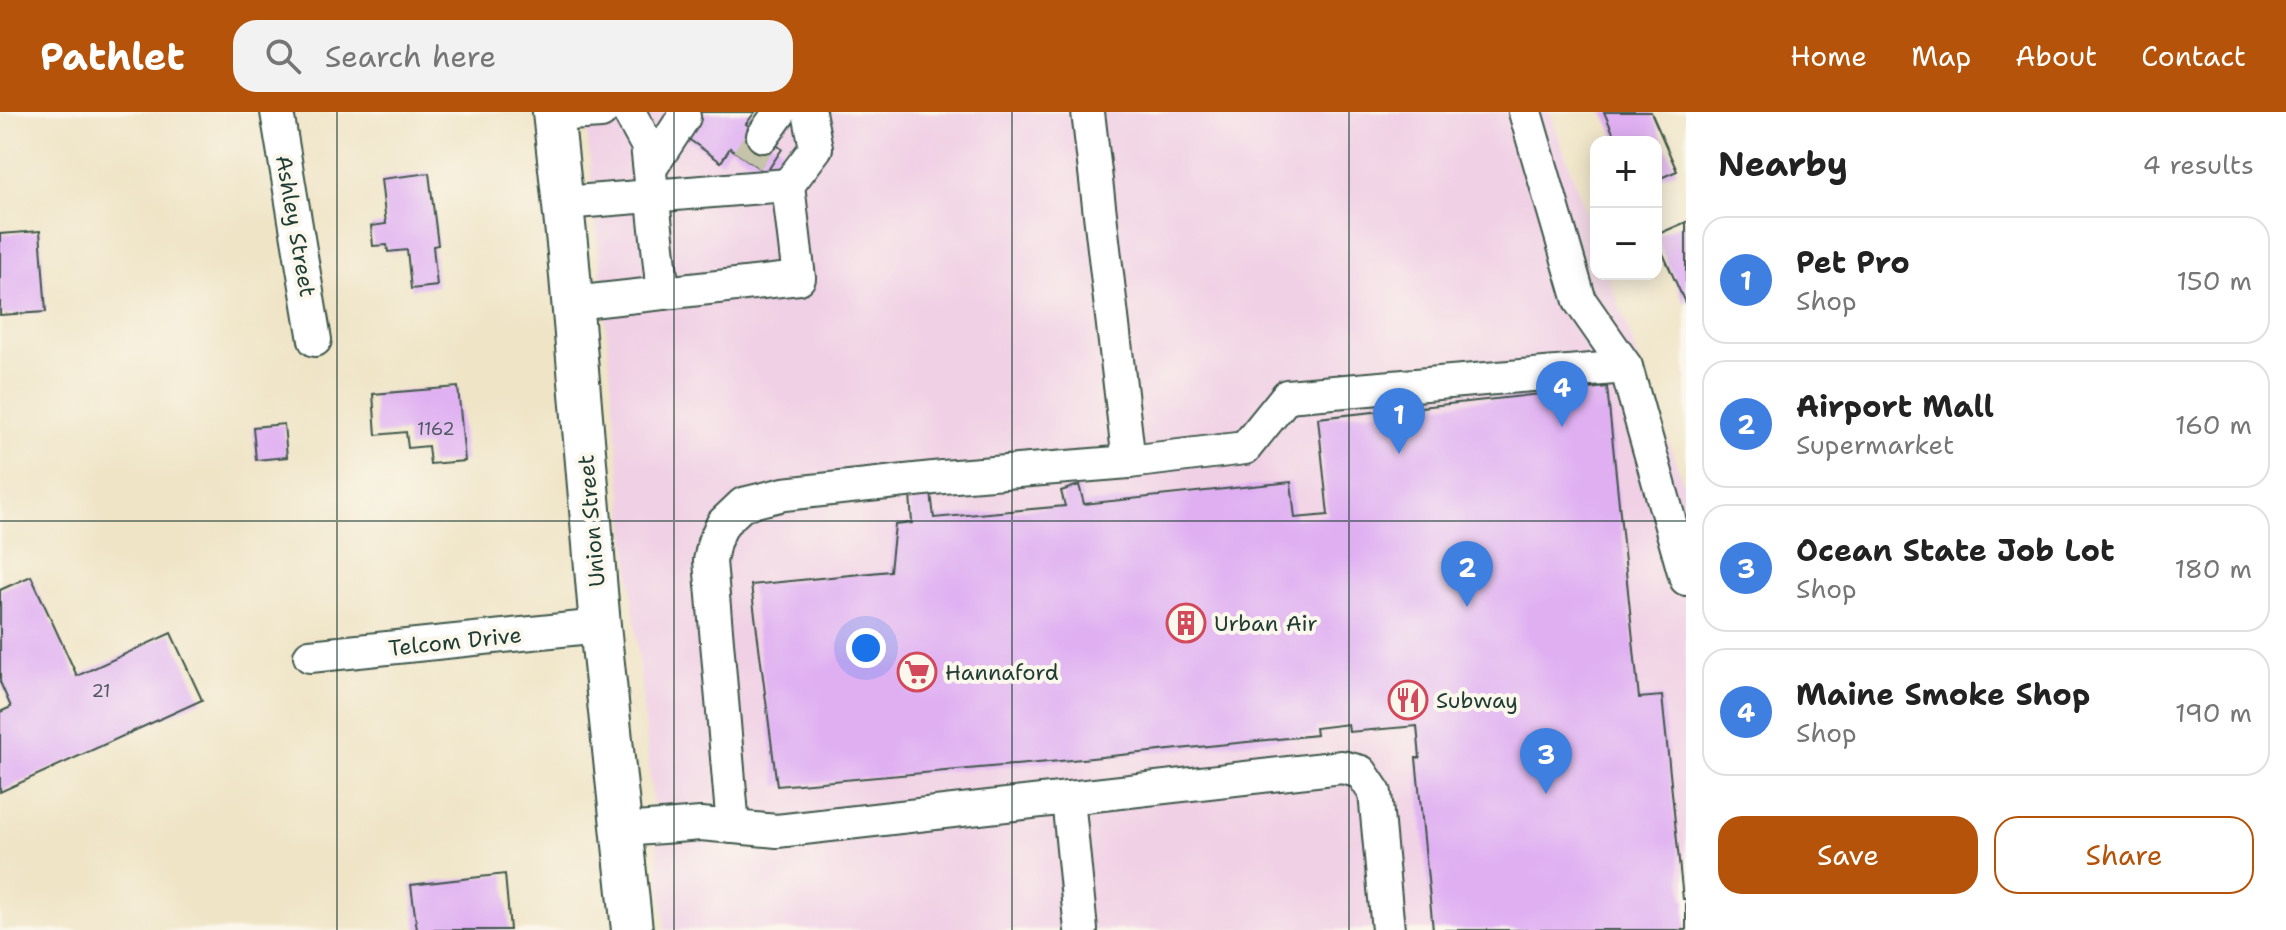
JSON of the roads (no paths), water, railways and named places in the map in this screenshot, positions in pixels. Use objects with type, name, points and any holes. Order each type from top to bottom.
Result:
[{"type":"main road","name":"Union Street","points":[[553,114],[573,303],[600,626],[632,930]]},
{"type":"street","name":"Ashley Street","points":[[277,112],[315,340]]},
{"type":"street","points":[[553,114],[601,112]]},
{"type":"street","points":[[629,112],[650,170],[663,293]]},
{"type":"street","points":[[573,303],[799,278],[788,185],[816,148],[809,112]]},
{"type":"street","points":[[1088,112],[1129,462]]},
{"type":"street","points":[[1525,112],[1580,301],[1626,367],[1686,579]]},
{"type":"street","points":[[650,170],[676,114]]},
{"type":"street","points":[[728,189],[763,136]]},
{"type":"street","points":[[563,203],[650,170],[728,189],[788,185]]},
{"type":"street","points":[[733,827],[710,561],[723,523],[743,504],[798,492],[1129,462],[1245,448],[1287,396],[1626,367]]},
{"type":"street","name":"Telcom Drive","points":[[310,656],[600,626]]},
{"type":"street","points":[[623,830],[701,824],[777,831],[1342,767],[1361,772],[1375,793],[1388,930]]},
{"type":"street","points":[[1068,798],[1081,930]]},
{"type":"tunnel","points":[[747,160],[763,136]]},
{"type":"place","name":"Maine Smoke Shop","points":[[1562,427]]},
{"type":"place","name":"Pet Pro","points":[[1399,454]]},
{"type":"place","name":"Airport Mall","points":[[1467,607]]},
{"type":"place","name":"Urban Air","points":[[1186,623]]},
{"type":"place","name":"Hannaford","points":[[917,672]]},
{"type":"place","name":"Subway","points":[[1408,700]]},
{"type":"place","name":"Ocean State Job Lot","points":[[1546,794]]}]
